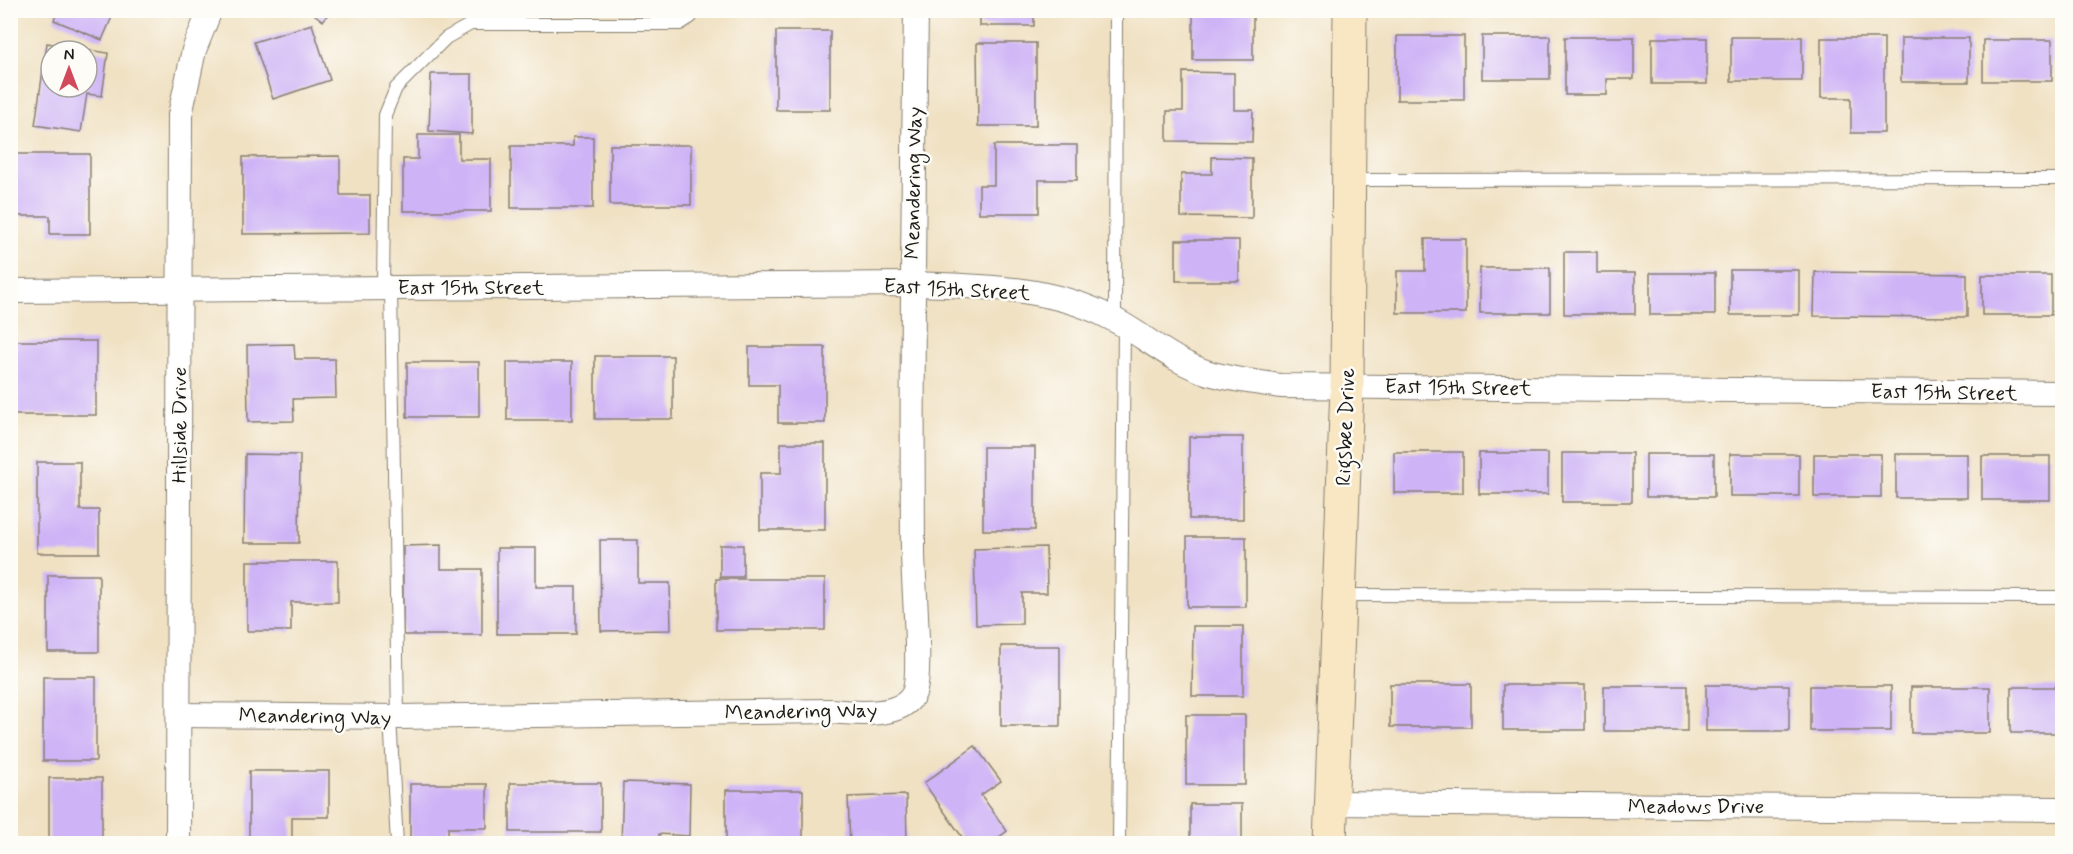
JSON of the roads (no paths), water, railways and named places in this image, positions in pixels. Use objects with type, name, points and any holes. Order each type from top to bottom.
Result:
[{"type":"street","name":"Hillside Drive","points":[[178,843],[180,116],[194,51],[210,10]]},
{"type":"street","name":"Meandering Way","points":[[179,715],[394,717],[830,711],[864,714],[893,709],[913,695],[918,679],[913,593],[911,284],[916,10]]},
{"type":"street","name":"Rigsbee Drive","points":[[1330,843],[1347,386],[1350,10]]},
{"type":"street","name":"East 15th Street","points":[[10,291],[911,284],[981,286],[1045,295],[1120,323],[1162,351],[1208,373],[1281,386],[2062,393]]},
{"type":"street","name":"Meadows Drive","points":[[1330,802],[2062,808]]},
{"type":"lane","points":[[397,843],[385,116],[396,87],[446,38],[471,24],[680,24],[691,18],[694,10]]},
{"type":"lane","points":[[1116,10],[1120,323],[1119,843]]},
{"type":"lane","points":[[1349,180],[2062,179]]},
{"type":"lane","points":[[1339,596],[2062,597]]}]
